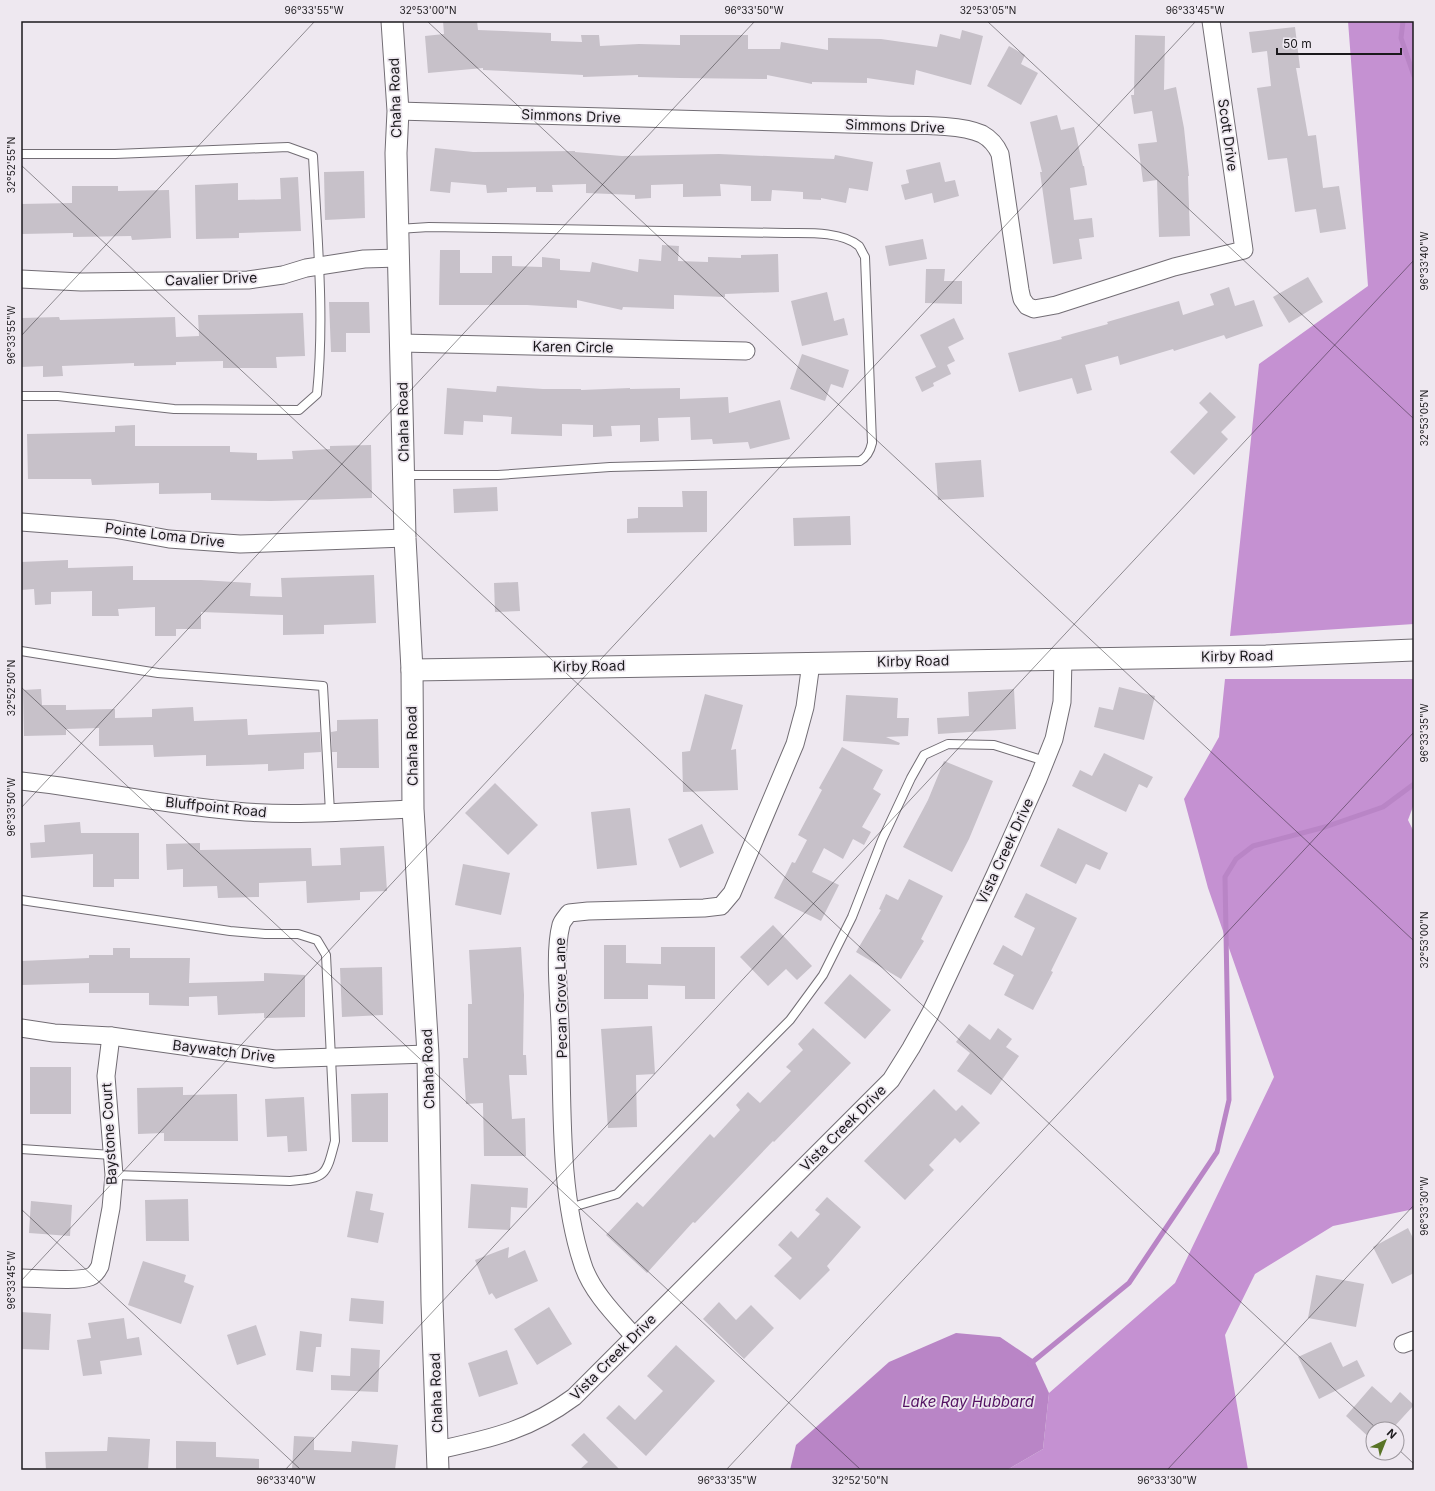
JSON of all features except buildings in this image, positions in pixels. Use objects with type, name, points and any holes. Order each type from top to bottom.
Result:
[{"type":"street","name":"Chaha Road","points":[[392,21],[398,111],[396,153],[404,474],[412,670],[413,809],[428,1054],[432,1302],[438,1460]]},
{"type":"street","name":"Scott Drive","points":[[1211,21],[1244,250]]},
{"type":"street","name":"Simmons Drive","points":[[398,111],[881,125],[956,128],[976,133],[990,140],[996,146],[1000,154],[1020,290],[1022,299],[1027,306],[1034,309],[1056,305],[1174,267],[1244,250]]},
{"type":"street","name":"Cavalier Drive","points":[[21,278],[81,282],[248,280],[364,259],[399,258]]},
{"type":"street","name":"Karen Circle","points":[[401,343],[746,351]]},
{"type":"street","name":"Pointe Loma Drive","points":[[21,522],[114,528],[170,538],[240,544],[406,538]]},
{"type":"street","name":"Kirby Road","points":[[412,670],[1063,658],[1266,656],[1414,650]]},
{"type":"street","name":"Vista Creek Drive","points":[[438,1460],[503,1435],[553,1413],[574,1397],[891,1080],[930,1014],[995,874],[1054,739],[1062,702],[1063,658]]},
{"type":"street","name":"Pecan Grove Lane","points":[[634,1336],[610,1309],[591,1281],[582,1264],[569,1208],[564,1142],[558,965],[561,923],[569,913],[721,906],[732,893],[795,744],[805,707],[811,663]]},
{"type":"street","name":"Bluffpoint Road","points":[[21,781],[58,785],[191,806],[246,812],[290,814],[413,809]]},
{"type":"street","name":"Baywatch Drive","points":[[21,1028],[54,1033],[111,1036],[275,1058],[331,1058],[428,1054]]},
{"type":"street","name":"Baystone Court","points":[[21,1278],[80,1279],[90,1277],[96,1273],[100,1266],[111,1208],[114,1175],[106,1076],[111,1036]]},
{"type":"lane","points":[[21,154],[115,154],[288,147],[313,156],[319,266],[320,357],[317,394],[299,410],[174,409],[58,396],[21,396]]},
{"type":"lane","points":[[398,229],[429,227],[785,233],[826,234],[843,238],[858,246],[865,257],[872,443],[868,455],[860,461],[610,467],[498,475],[404,474]]},
{"type":"lane","points":[[21,651],[158,673],[323,686],[330,812]]},
{"type":"lane","points":[[569,1208],[616,1194],[790,1020],[823,975],[852,917],[882,840],[911,778],[924,755],[948,744],[994,745],[1045,761]]},
{"type":"lane","points":[[21,900],[230,931],[264,934],[298,934],[317,940],[326,955],[335,1141],[328,1168],[314,1179],[290,1181],[114,1175]]},
{"type":"lane","points":[[21,1149],[112,1155]]},
{"type":"shaded area","points":[[1348,21],[1414,21],[1414,624],[1230,636],[1259,364],[1368,286]]},
{"type":"shaded area","points":[[1225,679],[1414,679],[1414,804],[1408,820],[1414,832],[1414,1209],[1333,1226],[1255,1274],[1225,1335],[1248,1470],[1007,1470],[1043,1449],[1049,1393],[1175,1283],[1274,1077],[1208,888],[1184,799],[1219,737]]},
{"type":"water","name":"Lake Ray Hubbard","points":[[956,1333],[1000,1337],[1034,1360],[1049,1393],[1043,1449],[1007,1470],[790,1470],[796,1445],[889,1362]]},
{"type":"waterway","points":[[1403,21],[1401,38],[1414,76]]},
{"type":"waterway","points":[[1030,1364],[1129,1283],[1217,1152],[1229,1100],[1225,877],[1236,859],[1253,846],[1325,827],[1383,807],[1414,784]]}]
